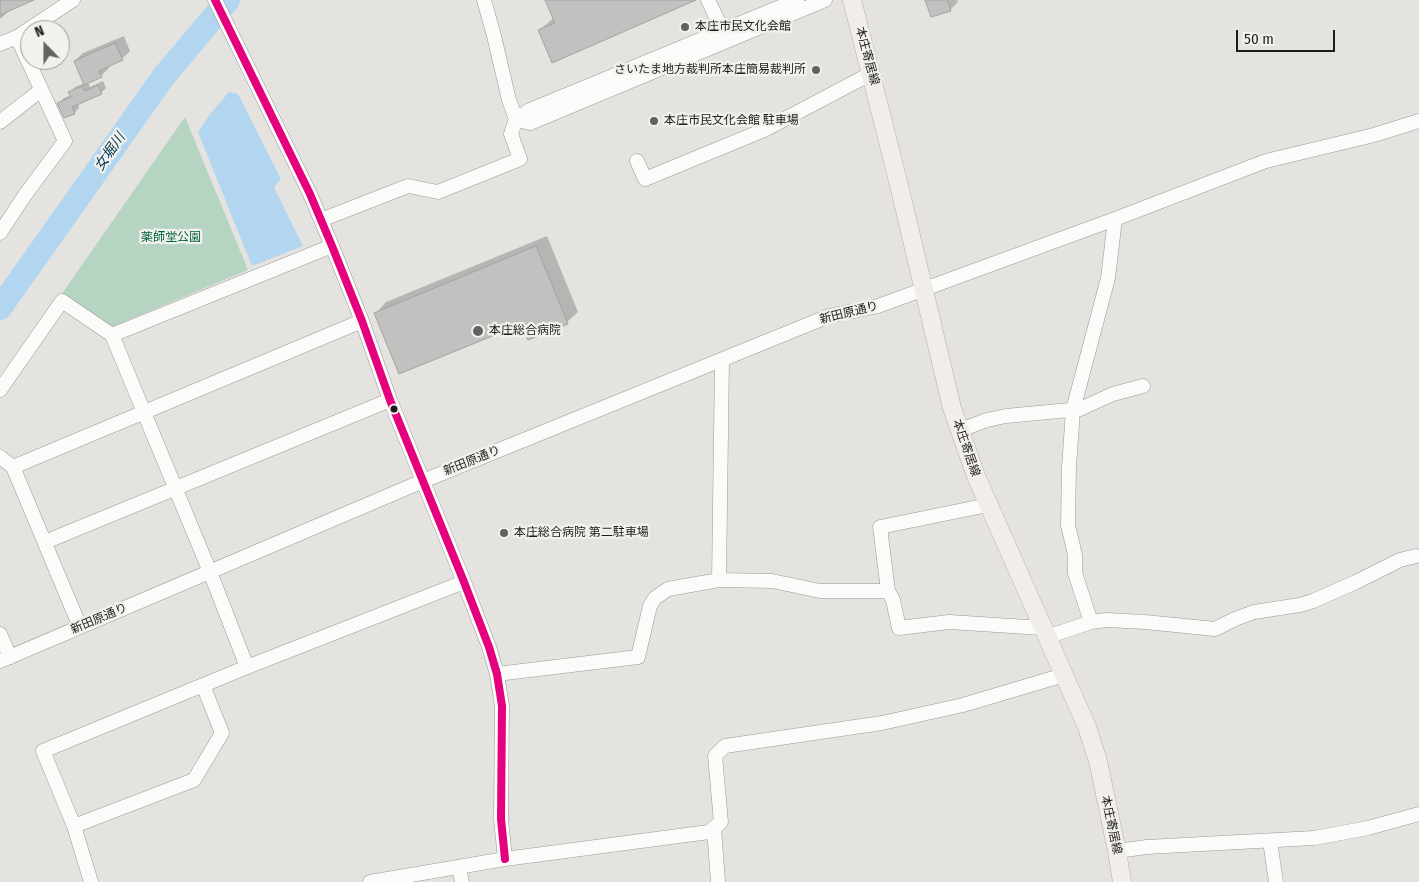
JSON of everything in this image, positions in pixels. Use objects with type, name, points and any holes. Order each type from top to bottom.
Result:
[{"type":"main road","name":"本庄寄居線","points":[[852,0],[872,73],[952,408],[988,505],[1087,727],[1098,761],[1122,882]]},
{"type":"street","points":[[0,44],[17,37],[73,0]]},
{"type":"street","points":[[215,0],[321,220],[362,321],[390,400],[480,622],[497,674],[502,706],[501,819],[505,859]]},
{"type":"street","points":[[321,220],[408,186],[438,192],[520,159],[511,134],[516,118],[508,100],[484,0]]},
{"type":"street","points":[[708,0],[725,36]]},
{"type":"street","points":[[725,36],[797,0]]},
{"type":"street","points":[[516,118],[530,110],[825,0]]},
{"type":"street","points":[[0,233],[24,195],[65,141],[17,37]]},
{"type":"street","points":[[637,160],[645,179],[764,130],[872,73]]},
{"type":"street","points":[[0,122],[41,90]]},
{"type":"street","name":"新田原通り","points":[[5,659],[424,481],[829,316],[878,306],[1266,161],[1374,135],[1419,121]]},
{"type":"street","points":[[1091,622],[1075,573],[1075,554],[1068,525],[1069,467],[1073,410],[1108,278],[1115,219]]},
{"type":"street","points":[[112,335],[332,246]]},
{"type":"street","points":[[0,390],[62,301],[112,335],[210,572],[247,667]]},
{"type":"street","points":[[13,466],[362,321]]},
{"type":"street","points":[[718,580],[722,360]]},
{"type":"street","points":[[960,430],[987,420],[1006,416],[1080,409],[1113,394],[1143,386]]},
{"type":"street","points":[[45,542],[390,400]]},
{"type":"street","points":[[0,457],[13,466],[80,627]]},
{"type":"street","points":[[988,505],[880,527],[888,590],[893,600],[899,628],[949,622],[1045,632],[1106,620],[1215,629],[1234,619],[1254,612],[1314,601],[1400,560],[1416,556]]},
{"type":"street","points":[[497,674],[638,657],[650,606],[656,598],[668,589],[718,580],[772,581],[820,591],[888,590]]},
{"type":"street","points":[[91,882],[74,826],[43,752],[247,667],[464,582]]},
{"type":"street","points":[[0,634],[5,659]]},
{"type":"street","points":[[370,882],[460,875],[505,859],[709,832],[721,822],[715,756],[725,746],[882,723],[963,705],[1064,675]]},
{"type":"street","points":[[74,826],[194,780],[222,733],[203,685]]},
{"type":"street","points":[[1117,851],[1147,847],[1314,838],[1368,828],[1419,814]]},
{"type":"street","points":[[714,828],[718,882]]},
{"type":"street","points":[[1270,841],[1276,882]]},
{"type":"green space","name":"薬師堂公園","points":[[185,117],[248,270],[109,328],[61,295]]},
{"type":"water","points":[[229,92],[238,94],[281,179],[274,187],[303,246],[252,266],[198,132],[210,114]]},
{"type":"building","points":[[0,0],[34,0],[0,15]]},
{"type":"building","name":"本庄市民文化会館","points":[[545,0],[696,0],[552,63],[538,30],[555,23]]},
{"type":"building","points":[[925,0],[947,0],[951,11],[931,17]]},
{"type":"building","points":[[115,43],[123,60],[99,71],[102,77],[84,85],[74,61]]},
{"type":"building","points":[[98,85],[102,94],[72,107],[75,114],[64,118],[57,103],[71,97],[68,92],[82,86],[85,91]]},
{"type":"building","points":[[536,246],[568,324],[528,340],[522,324],[399,374],[374,313]]},
{"type":"waterway","name":"女堀川","points":[[0,308],[164,76],[228,0]]},
{"type":"transit line","points":[[215,0],[310,194],[362,321],[390,400],[489,647],[497,674],[502,706],[501,819],[505,859]]},
{"type":"place","name":"本庄市民文化会館","points":[[685,27]]},
{"type":"place","name":"さいたま地方裁判所本庄簡易裁判所","points":[[816,70]]},
{"type":"place","name":"本庄市民文化会館 駐車場","points":[[654,121]]},
{"type":"place","name":"本庄総合病院","points":[[478,331]]},
{"type":"place","name":"本庄総合病院 第二駐車場","points":[[504,533]]}]
